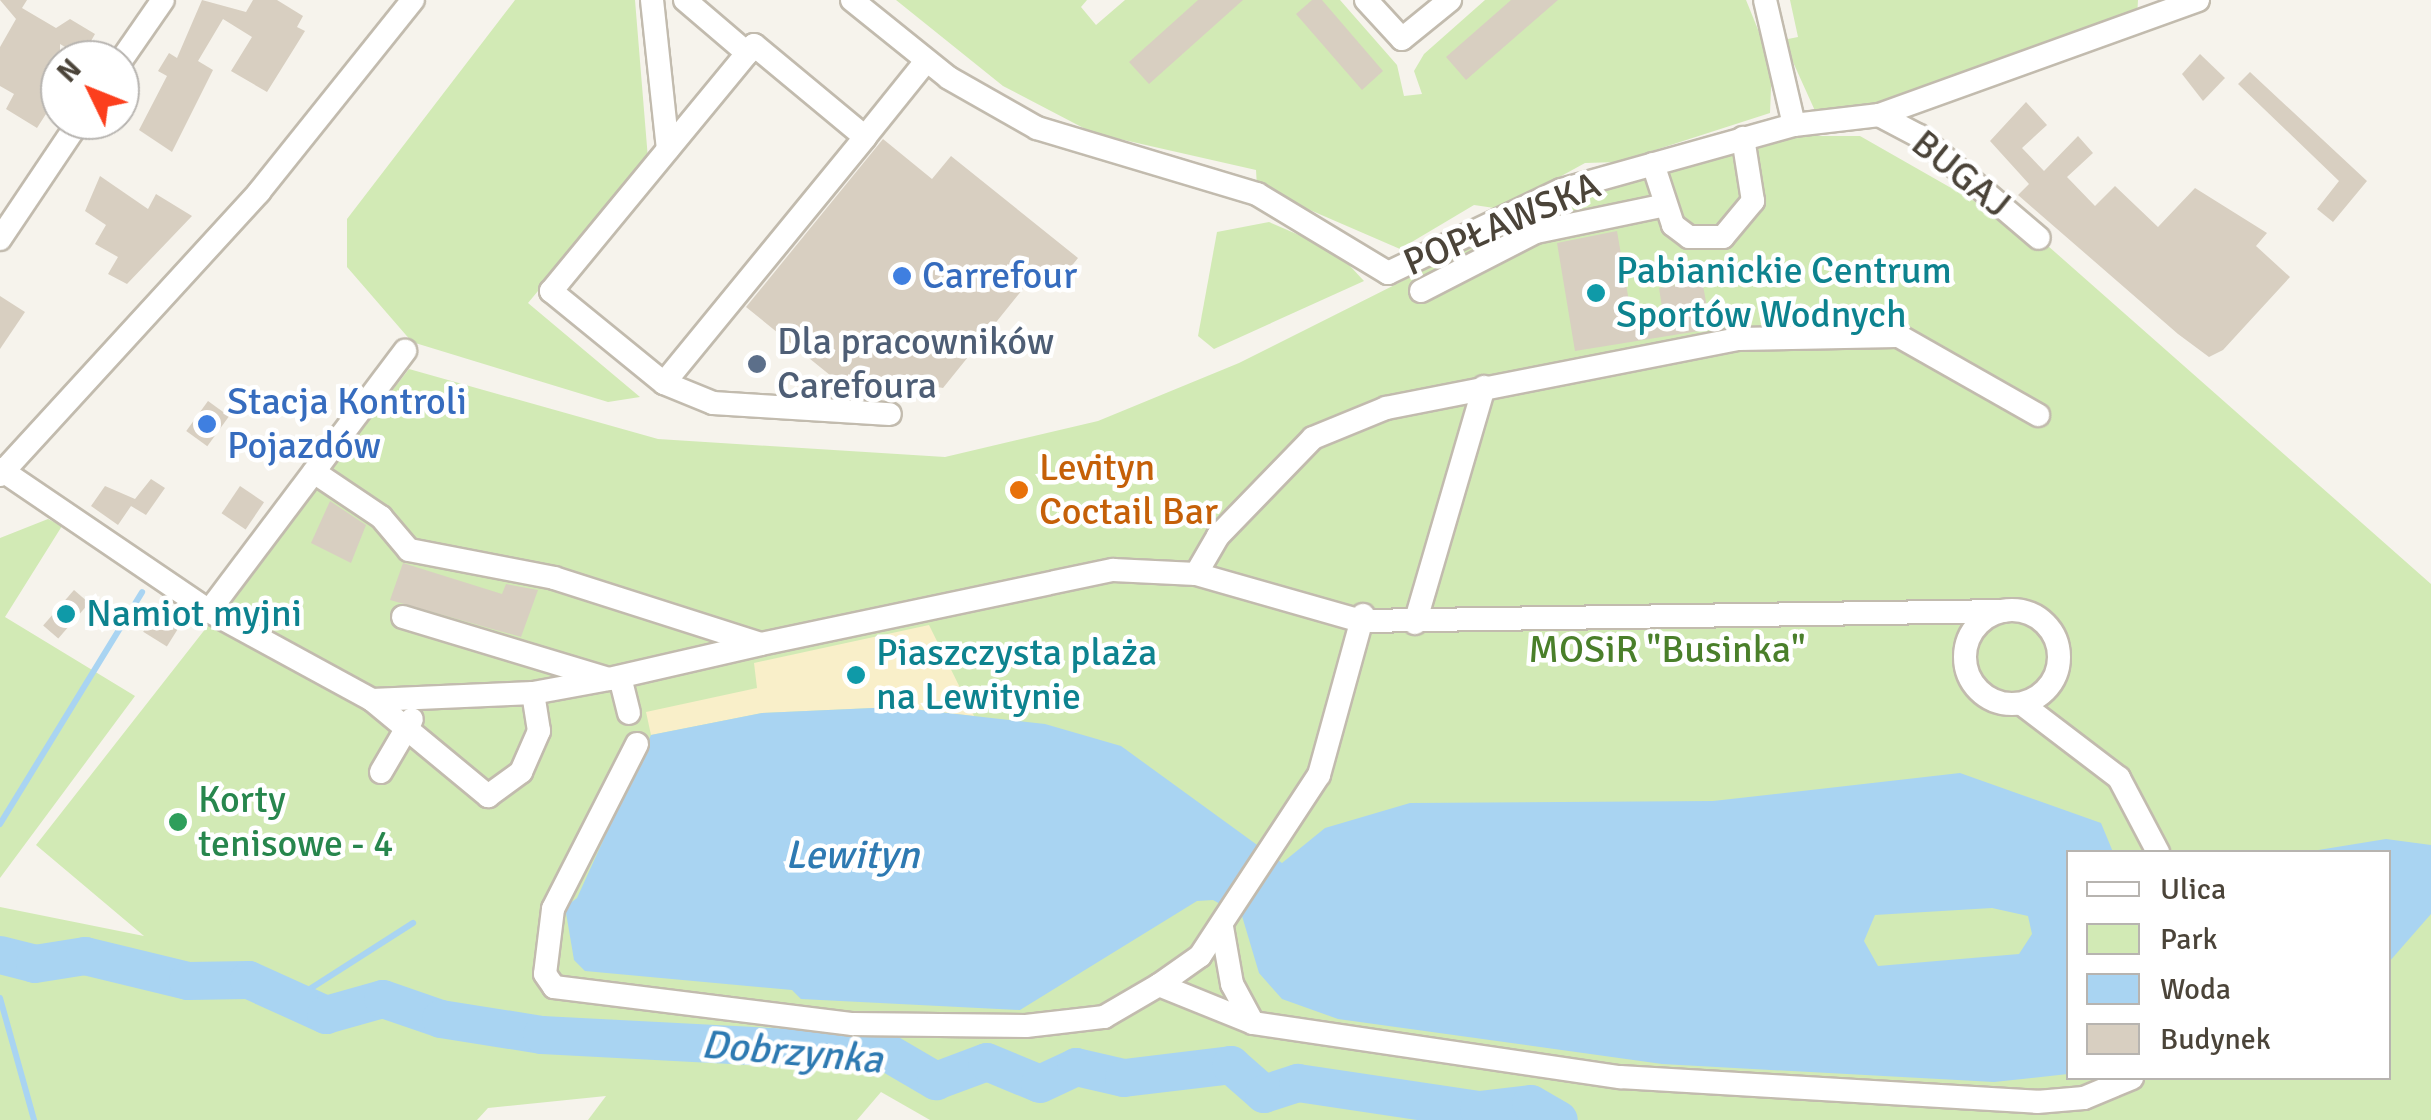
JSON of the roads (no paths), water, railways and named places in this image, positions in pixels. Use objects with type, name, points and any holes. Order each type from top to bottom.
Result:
[{"type":"street","points":[[135,40],[163,0]]},
{"type":"street","points":[[412,0],[259,192],[1,472],[210,612],[372,700],[494,795],[521,772],[539,731],[534,693]]},
{"type":"street","points":[[652,0],[659,121],[668,149]]},
{"type":"street","points":[[685,0],[747,53]]},
{"type":"street","name":"POPŁAWSKA","points":[[852,0],[926,61],[1037,128],[1257,194],[1388,273],[1561,190],[1794,124],[1880,115],[2198,0]]},
{"type":"street","points":[[1366,0],[1402,39],[1450,0]]},
{"type":"street","points":[[1765,0],[1794,124]]},
{"type":"street","points":[[864,136],[754,45],[550,292],[664,383],[712,404],[890,414]]},
{"type":"street","points":[[664,383],[926,61]]},
{"type":"street","name":"BUGAJ","points":[[1880,115],[1919,136],[2039,238]]},
{"type":"street","points":[[1653,164],[1662,206],[1689,237],[1737,227],[1755,180],[1743,138]]},
{"type":"street","points":[[0,239],[67,140]]},
{"type":"street","points":[[1421,291],[1536,232],[1662,206]]},
{"type":"street","points":[[1196,574],[1218,536],[1314,438],[1386,408],[1737,339],[1900,336],[2038,415]]},
{"type":"street","points":[[210,612],[405,351]]},
{"type":"street","points":[[1415,623],[1484,387]]},
{"type":"street","points":[[314,472],[381,517],[409,550],[554,578],[761,644]]},
{"type":"street","points":[[372,700],[421,703],[534,693],[1061,577],[1196,574],[1362,618],[1415,623],[2004,611],[2036,616],[2056,640],[2057,673],[2022,704]]},
{"type":"street","points":[[2004,611],[1978,626],[1966,666],[1980,692],[2022,704],[2119,778],[2157,850]]},
{"type":"street","points":[[402,618],[615,678]]},
{"type":"street","points":[[637,744],[554,909],[545,974],[554,987],[853,1024],[1026,1026],[1104,1017],[1200,956],[1280,843],[1319,776],[1362,618]]},
{"type":"street","points":[[615,678],[629,713]]},
{"type":"street","points":[[381,772],[421,703]]},
{"type":"street","points":[[1226,921],[1232,984],[1253,1022]]},
{"type":"street","points":[[1159,985],[1253,1022],[1678,1080],[2037,1102],[2084,1098],[2127,1080]]},
{"type":"water","name":"Lewityn","points":[[895,707],[1045,724],[1121,746],[1282,863],[1325,828],[1410,803],[1713,801],[1960,773],[2101,823],[2112,850],[2066,850],[2066,1074],[1994,1082],[1662,1064],[1338,1019],[1282,999],[1259,973],[1242,916],[1213,900],[1197,901],[1020,1010],[801,999],[792,990],[585,971],[574,960],[565,907],[577,898],[651,735],[762,713]],"holes":[[[1992,908],[2028,916],[2032,934],[2019,954],[1878,966],[1864,941],[1875,915]]]},
{"type":"water","points":[[2386,839],[2431,845],[2431,914],[2391,960],[2391,850],[2318,850]]},
{"type":"waterway","points":[[0,824],[142,592]]},
{"type":"waterway","points":[[291,1001],[413,923]]},
{"type":"waterway","name":"Dobrzynka","points":[[0,955],[35,964],[85,956],[188,981],[249,980],[326,1015],[383,999],[441,1019],[542,1035],[888,1053],[936,1081],[987,1062],[1040,1084],[1076,1067],[1124,1078],[1231,1065],[1264,1094],[1298,1083],[1479,1110],[1531,1104],[1559,1120]]},
{"type":"waterway","points":[[0,998],[34,1120]]},
{"type":"place","name":"Carrefour","points":[[902,276]]},
{"type":"place","name":"Pabianickie Centrum Sportów Wodnych","points":[[1596,293]]},
{"type":"place","name":"Dla pracowników Carefoura","points":[[757,364]]},
{"type":"place","name":"Stacja Kontroli Pojazdów","points":[[207,424]]},
{"type":"place","name":"Levityn Coctail Bar","points":[[1019,490]]},
{"type":"place","name":"Namiot myjni","points":[[66,614]]},
{"type":"place","name":"Piaszczysta plaża na Lewitynie","points":[[856,675]]},
{"type":"place","name":"Korty tenisowe - 4","points":[[178,822]]},
{"type":"park label","name":"MOSiR \"Businka\"","points":[[1667,650]]}]
